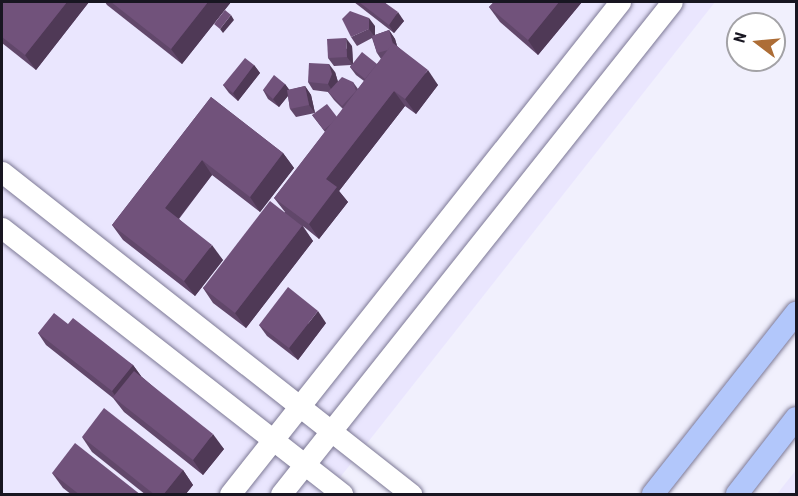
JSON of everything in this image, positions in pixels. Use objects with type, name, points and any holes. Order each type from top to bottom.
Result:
[{"type":"main road","points":[[653,495],[796,313]]},
{"type":"main road","points":[[736,495],[796,418]]},
{"type":"street","points":[[230,495],[620,2]]},
{"type":"street","points":[[280,495],[672,2]]},
{"type":"street","points":[[2,172],[411,495]]},
{"type":"street","points":[[2,228],[342,495]]},
{"type":"shaded area","points":[[2,2],[715,2],[327,494],[2,494]]},
{"type":"shaded area","points":[[796,470],[796,494],[777,494]]},
{"type":"building","points":[[2,2],[67,2],[25,55],[2,37]]},
{"type":"building","points":[[111,2],[208,2],[171,49]]},
{"type":"building","points":[[359,2],[384,2],[398,12],[389,25]]},
{"type":"building","points":[[494,2],[559,2],[528,40],[489,7]]},
{"type":"building","points":[[225,10],[231,15],[220,29],[214,24]]},
{"type":"building","points":[[350,11],[369,18],[369,29],[351,37],[342,19]]},
{"type":"building","points":[[389,30],[393,44],[388,50],[377,53],[372,36]]},
{"type":"building","points":[[346,38],[347,57],[328,58],[327,39]]},
{"type":"building","points":[[393,43],[428,70],[405,99],[394,91],[326,179],[337,187],[309,224],[274,198]]},
{"type":"building","points":[[362,52],[377,64],[365,79],[350,67]]},
{"type":"building","points":[[245,58],[254,65],[233,93],[223,85]]},
{"type":"building","points":[[309,63],[329,64],[332,74],[328,84],[308,82]]},
{"type":"building","points":[[274,75],[285,84],[273,99],[263,90]]},
{"type":"building","points":[[342,77],[353,82],[356,91],[342,106],[328,92]]},
{"type":"building","points":[[305,86],[309,105],[290,109],[287,90]]},
{"type":"building","points":[[211,97],[283,153],[250,197],[202,160],[165,208],[212,245],[184,281],[112,225]]},
{"type":"building","points":[[327,104],[337,117],[324,130],[312,115]]},
{"type":"building","points":[[270,201],[302,226],[235,313],[203,288]]},
{"type":"building","points":[[288,287],[318,311],[289,348],[259,325]]},
{"type":"building","points":[[54,313],[68,324],[73,318],[133,365],[112,391],[38,333]]},
{"type":"building","points":[[134,371],[213,434],[193,460],[113,397]]},
{"type":"building","points":[[104,408],[183,470],[163,495],[155,495],[82,437]]},
{"type":"building","points":[[75,443],[141,495],[80,495],[52,473]]}]
